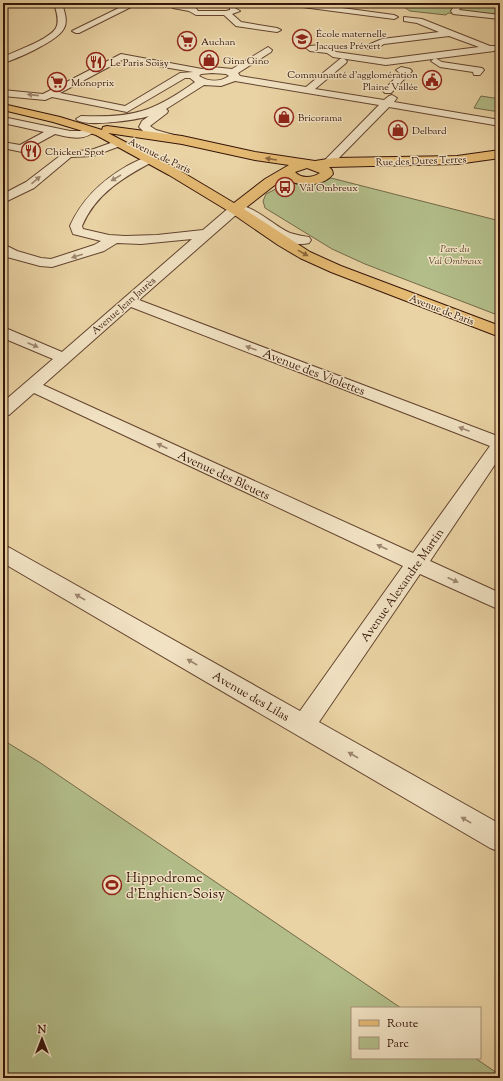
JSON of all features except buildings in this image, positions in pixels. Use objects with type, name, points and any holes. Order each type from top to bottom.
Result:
[{"type":"main road","name":"Avenue de Paris","points":[[3,100],[81,119],[150,159],[234,198],[283,242],[305,255],[500,332]]},
{"type":"main road","name":"Avenue de Paris","points":[[3,100],[56,119],[98,130],[163,154],[304,240],[367,272],[500,323]]},
{"type":"main road","points":[[98,130],[182,140],[255,156],[319,165],[327,174],[320,179],[305,180],[291,174]]},
{"type":"main road","points":[[125,145],[160,158],[228,198],[234,198]]},
{"type":"main road","name":"Rue des Dures Terres","points":[[234,198],[265,187],[291,174],[292,167],[297,166],[457,160],[497,154]]},
{"type":"street","points":[[4,59],[46,41],[60,29],[62,18],[58,3]]},
{"type":"street","points":[[76,31],[135,3]]},
{"type":"street","points":[[287,3],[346,13],[409,18],[451,32],[496,50]]},
{"type":"street","points":[[300,3],[346,13]]},
{"type":"street","points":[[460,3],[454,11],[500,17]]},
{"type":"street","points":[[176,6],[192,8],[196,13],[230,11],[239,24],[277,30]]},
{"type":"street","points":[[371,47],[382,42],[451,32]]},
{"type":"street","points":[[310,48],[330,51],[333,54],[386,62],[496,50]]},
{"type":"street","points":[[198,73],[195,79],[204,83],[220,83],[233,76],[268,50]]},
{"type":"street","points":[[3,100],[45,96],[121,57],[198,73]]},
{"type":"street","points":[[428,57],[440,64],[479,70],[477,73]]},
{"type":"street","points":[[307,91],[343,61]]},
{"type":"street","points":[[50,94],[126,109],[183,75],[218,70],[233,76],[307,91],[438,106],[435,110],[453,119],[462,108],[500,123],[492,135]]},
{"type":"street","points":[[319,165],[387,99],[396,83],[408,71],[401,70]]},
{"type":"street","points":[[182,140],[152,132],[145,129],[144,125],[157,110],[204,83]]},
{"type":"street","points":[[81,119],[114,120],[159,109],[204,83]]},
{"type":"street","points":[[265,91],[363,106],[387,99]]},
{"type":"street","points":[[151,95],[168,98]]},
{"type":"street","points":[[140,101],[168,116]]},
{"type":"street","points":[[468,132],[480,116],[500,114]]},
{"type":"street","points":[[3,120],[82,134],[98,130],[114,120]]},
{"type":"street","points":[[3,130],[17,123]]},
{"type":"street","points":[[3,145],[36,126]]},
{"type":"street","points":[[3,145],[22,149],[55,130]]},
{"type":"street","points":[[3,200],[30,185],[69,154],[99,151],[125,145]]},
{"type":"street","points":[[150,159],[112,180],[102,188],[79,216],[76,226],[78,231],[87,235],[113,240],[144,240],[206,234]]},
{"type":"street","name":"Avenue Jean Jaurès","points":[[3,411],[206,234],[234,198]]},
{"type":"street","points":[[3,248],[3,250],[12,254],[40,262],[52,263],[93,250],[113,240]]},
{"type":"street","name":"Avenue des Violettes","points":[[128,301],[500,444]]},
{"type":"street","points":[[3,332],[63,358]]},
{"type":"street","name":"Avenue des Bleuets","points":[[32,386],[500,602]]},
{"type":"street","name":"Avenue Alexandre Martin","points":[[303,726],[500,444]]},
{"type":"street","name":"Avenue des Lilas","points":[[3,553],[500,839]]},
{"type":"green space","points":[[398,3],[500,3],[500,19],[448,13],[446,15],[410,11]]},
{"type":"green space","points":[[481,96],[500,99],[500,112],[474,108]]},
{"type":"green space","name":"Parc du Val Ombreux","points":[[327,177],[500,221],[500,316],[365,264],[332,249],[265,208],[263,201],[266,194],[293,180]]},
{"type":"green space","name":"Hippodrome d'Enghien-Soisy","points":[[3,740],[39,762],[400,1007],[351,1007],[351,1059],[476,1059],[500,1075],[500,1078],[3,1078]]},
{"type":"place","name":"École maternelle Jacques Prévert","points":[[302,39]]},
{"type":"place","name":"Auchan","points":[[187,41]]},
{"type":"place","name":"Gina Gino","points":[[209,60]]},
{"type":"place","name":"Le Paris Soisy","points":[[96,62]]},
{"type":"place","name":"Communauté d'agglomération Plaine Vallée","points":[[432,80]]},
{"type":"place","name":"Monoprix","points":[[57,82]]},
{"type":"place","name":"Bricorama","points":[[284,117]]},
{"type":"place","name":"Delbard","points":[[398,130]]},
{"type":"place","name":"Chicken Spot","points":[[31,151]]},
{"type":"place","name":"Val Ombreux","points":[[285,187]]},
{"type":"place","name":"Hippodrome d'Enghien-Soisy","points":[[112,885]]}]
